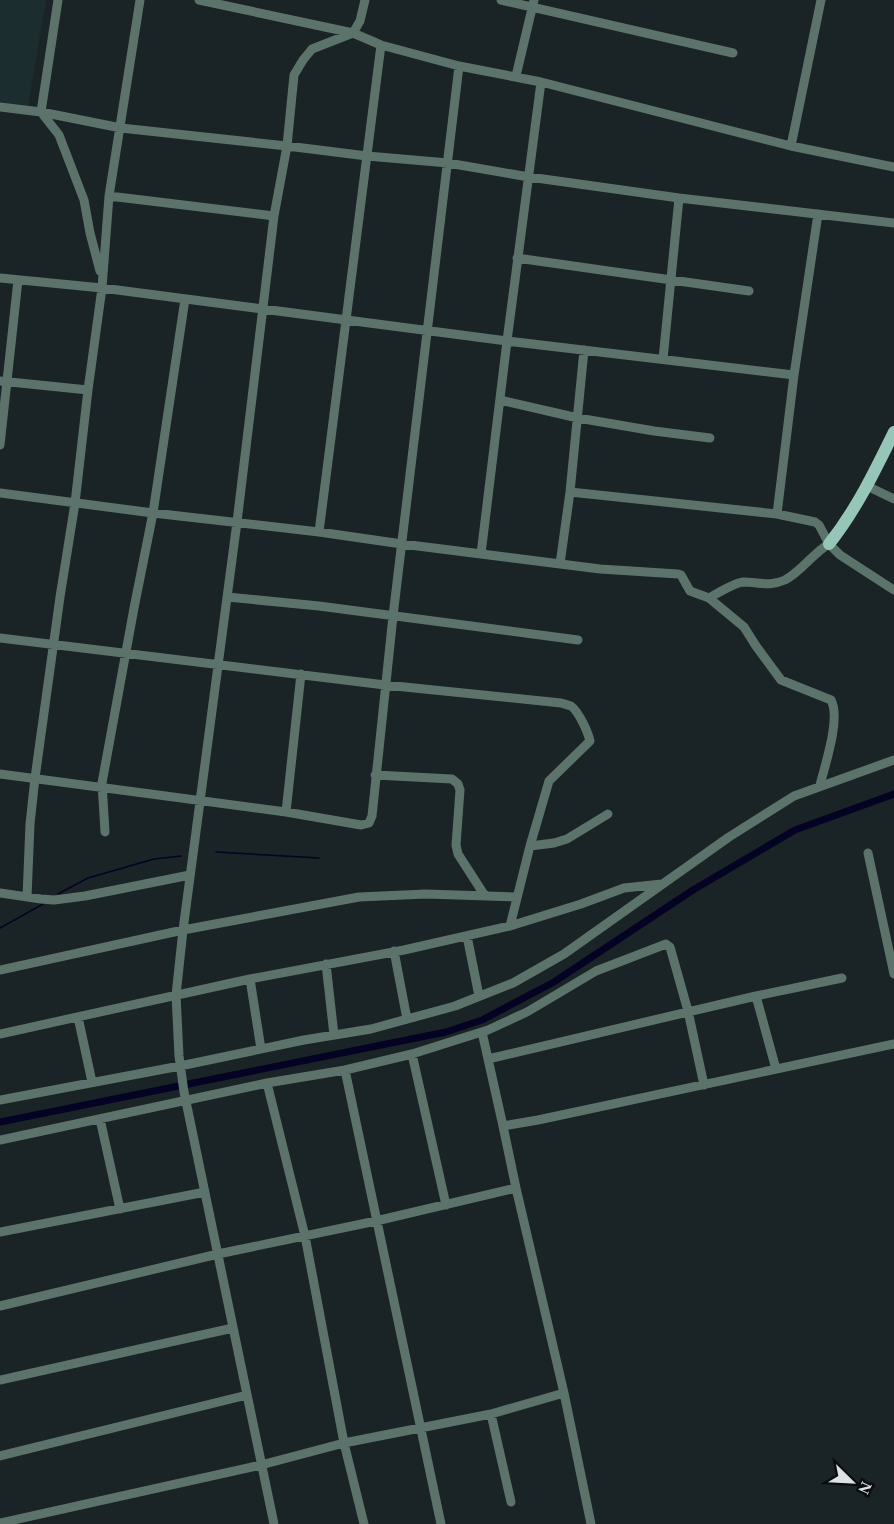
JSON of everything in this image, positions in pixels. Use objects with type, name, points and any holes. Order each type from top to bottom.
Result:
[{"type":"main road","points":[[829,544],[842,529],[867,486],[894,432]]},
{"type":"street","points":[[58,0],[41,112],[59,135],[84,200],[99,264],[102,288]]},
{"type":"street","points":[[27,897],[30,824],[35,778],[75,503],[102,288],[109,196],[140,0]]},
{"type":"street","points":[[199,0],[353,33],[381,45],[459,66],[516,76],[791,146],[894,167]]},
{"type":"street","points":[[273,1524],[185,1096],[176,995],[274,216],[287,146],[294,75],[312,49],[353,33],[360,21],[365,0]]},
{"type":"street","points":[[501,0],[533,4],[733,53]]},
{"type":"street","points":[[791,146],[821,0]]},
{"type":"street","points":[[516,76],[533,4]]},
{"type":"street","points":[[319,532],[381,45]]},
{"type":"street","points":[[0,774],[286,812],[361,825],[369,823],[372,816],[393,616],[459,66]]},
{"type":"street","points":[[481,554],[541,82]]},
{"type":"street","points":[[0,107],[41,112],[121,128],[448,163],[680,198],[894,223]]},
{"type":"street","points":[[109,196],[274,216]]},
{"type":"street","points":[[663,359],[680,198]]},
{"type":"street","points":[[777,514],[794,375],[818,214]]},
{"type":"street","points":[[517,258],[748,291]]},
{"type":"street","points":[[0,278],[102,288],[427,331],[794,375]]},
{"type":"street","points":[[0,445],[3,381],[18,280]]},
{"type":"street","points":[[105,832],[102,788],[125,653],[153,513],[185,299]]},
{"type":"street","points":[[560,564],[570,492],[584,350]]},
{"type":"street","points":[[3,381],[88,390]]},
{"type":"street","points":[[500,400],[578,418],[710,438]]},
{"type":"street","points":[[867,486],[894,499]]},
{"type":"street","points":[[570,492],[777,514],[815,522],[829,544],[847,560],[894,590]]},
{"type":"street","points":[[0,493],[600,569],[681,575],[690,591],[709,598],[744,627],[781,680],[831,700],[835,712],[834,730],[820,785]]},
{"type":"street","points":[[709,598],[740,583],[767,585],[785,580],[829,544]]},
{"type":"street","points":[[227,597],[578,640]]},
{"type":"street","points":[[0,638],[385,685],[561,702],[570,706],[576,712],[591,741],[549,781],[510,927]]},
{"type":"street","points":[[286,812],[301,674]]},
{"type":"street","points":[[0,1100],[92,1082],[181,1070],[261,1049],[371,1029],[455,1006],[513,983],[564,954],[738,831],[794,796],[894,760]]},
{"type":"street","points":[[375,775],[452,779],[458,784],[460,790],[456,845],[458,854],[485,896]]},
{"type":"street","points":[[530,846],[567,839],[608,813]]},
{"type":"street","points":[[868,853],[894,974]]},
{"type":"street","points":[[0,893],[54,900],[190,875]]},
{"type":"street","points":[[0,1035],[176,995],[510,927],[624,888],[664,883]]},
{"type":"street","points":[[0,970],[183,930],[359,897],[426,894],[517,897]]},
{"type":"street","points":[[467,936],[480,996]]},
{"type":"street","points":[[0,1140],[99,1119],[185,1096],[345,1070],[412,1054],[482,1032],[527,1012],[596,971],[666,944],[670,947],[688,1011],[704,1085]]},
{"type":"street","points":[[394,951],[407,1019]]},
{"type":"street","points":[[326,964],[334,1035]]},
{"type":"street","points":[[488,1059],[688,1011],[842,978]]},
{"type":"street","points":[[250,980],[261,1049]]},
{"type":"street","points":[[756,996],[776,1070]]},
{"type":"street","points":[[78,1017],[92,1082]]},
{"type":"street","points":[[482,1032],[564,1393],[591,1524]]},
{"type":"street","points":[[503,1126],[894,1044]]},
{"type":"street","points":[[412,1054],[446,1204]]},
{"type":"street","points":[[345,1070],[441,1524]]},
{"type":"street","points":[[267,1083],[305,1236],[344,1443],[364,1524]]},
{"type":"street","points":[[99,1119],[120,1209]]},
{"type":"street","points":[[0,1306],[218,1254],[376,1221],[516,1188]]},
{"type":"street","points":[[0,1232],[205,1192]]},
{"type":"street","points":[[0,1380],[233,1328]]},
{"type":"street","points":[[0,1523],[261,1465],[344,1443],[491,1414],[564,1393]]},
{"type":"street","points":[[0,1456],[247,1395]]},
{"type":"street","points":[[491,1414],[511,1502]]},
{"type":"shaded area","points":[[0,0],[46,0],[28,107],[0,102]]},
{"type":"waterway","points":[[0,1122],[446,1032],[482,1020],[554,982],[693,890],[795,830],[894,794]]},
{"type":"waterway","points":[[216,852],[319,858]]},
{"type":"waterway","points":[[58,894],[88,878],[154,859],[181,856]]},
{"type":"waterway","points":[[0,928],[43,904]]}]
